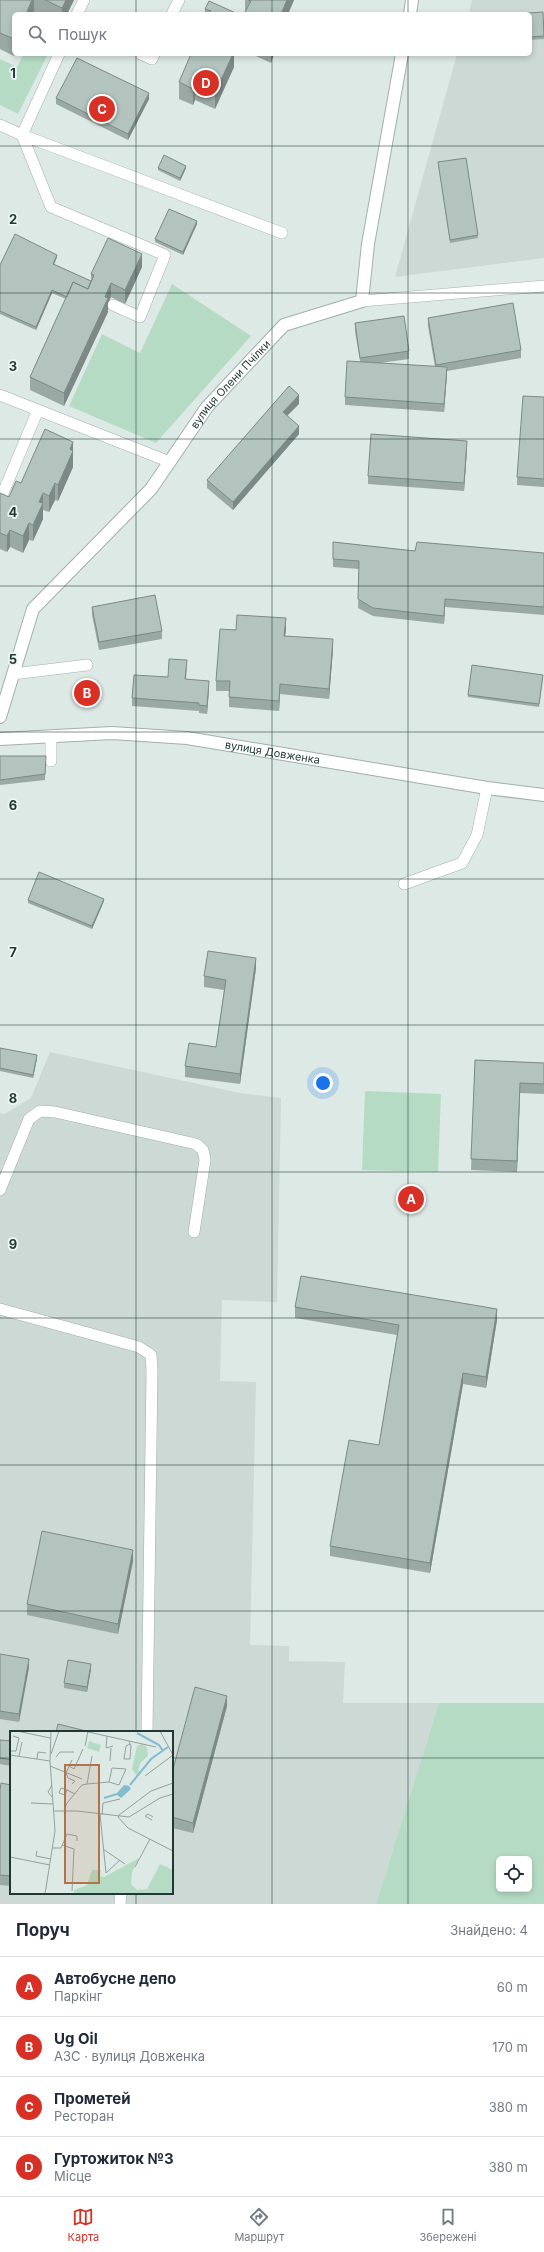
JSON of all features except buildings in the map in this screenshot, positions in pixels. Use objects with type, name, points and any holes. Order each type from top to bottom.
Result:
[{"type":"street","points":[[410,12],[412,0]]},
{"type":"street","points":[[362,301],[368,244],[402,56]]},
{"type":"street","name":"вулиця Олени Пчілки","points":[[0,717],[33,609],[151,489],[207,407],[284,325],[362,301]]},
{"type":"street","name":"вулиця Довженка","points":[[0,739],[112,733],[188,738],[487,788],[544,794]]},
{"type":"lane","points":[[78,12],[84,0]]},
{"type":"lane","points":[[173,12],[179,0]]},
{"type":"lane","points":[[58,56],[22,135],[51,206],[165,255],[140,317],[113,305]]},
{"type":"lane","points":[[145,56],[152,59],[153,56]]},
{"type":"lane","points":[[0,125],[22,135],[282,233]]},
{"type":"lane","points":[[362,301],[544,286]]},
{"type":"lane","points":[[0,395],[170,462]]},
{"type":"lane","points":[[0,492],[3,493],[38,410]]},
{"type":"lane","points":[[13,674],[87,665]]},
{"type":"lane","points":[[51,736],[51,762]]},
{"type":"lane","points":[[404,884],[462,863],[477,835],[487,788]]},
{"type":"lane","points":[[0,1190],[29,1119],[40,1111],[55,1112],[196,1144],[203,1150],[205,1160],[194,1232]]},
{"type":"lane","points":[[0,1308],[139,1347],[151,1355],[147,1731]]},
{"type":"lane","points":[[120,1904],[121,1894]]},
{"type":"shaded area","points":[[472,0],[544,0],[544,258],[395,277],[456,56],[532,56],[532,12],[469,12]]},
{"type":"shaded area","points":[[50,1052],[240,1093],[281,1098],[277,1302],[222,1300],[220,1381],[256,1382],[250,1645],[289,1646],[289,1661],[345,1662],[343,1703],[439,1703],[376,1904],[0,1904],[0,1113],[5,1114],[31,1098]]},
{"type":"green space","points":[[23,56],[47,56],[18,114],[0,105],[0,59],[17,67]]},
{"type":"green space","points":[[172,284],[251,336],[156,443],[69,406],[102,334],[140,353]]},
{"type":"green space","points":[[365,1091],[441,1094],[438,1172],[362,1170]]},
{"type":"green space","points":[[439,1703],[544,1703],[544,1904],[376,1904]]},
{"type":"place","name":"Гуртожиток №3","points":[[206,83]]},
{"type":"place","name":"Прометей","points":[[102,109]]},
{"type":"place","name":"Ug Oil","points":[[87,693]]},
{"type":"place","name":"Автобусне депо","points":[[411,1199]]}]
